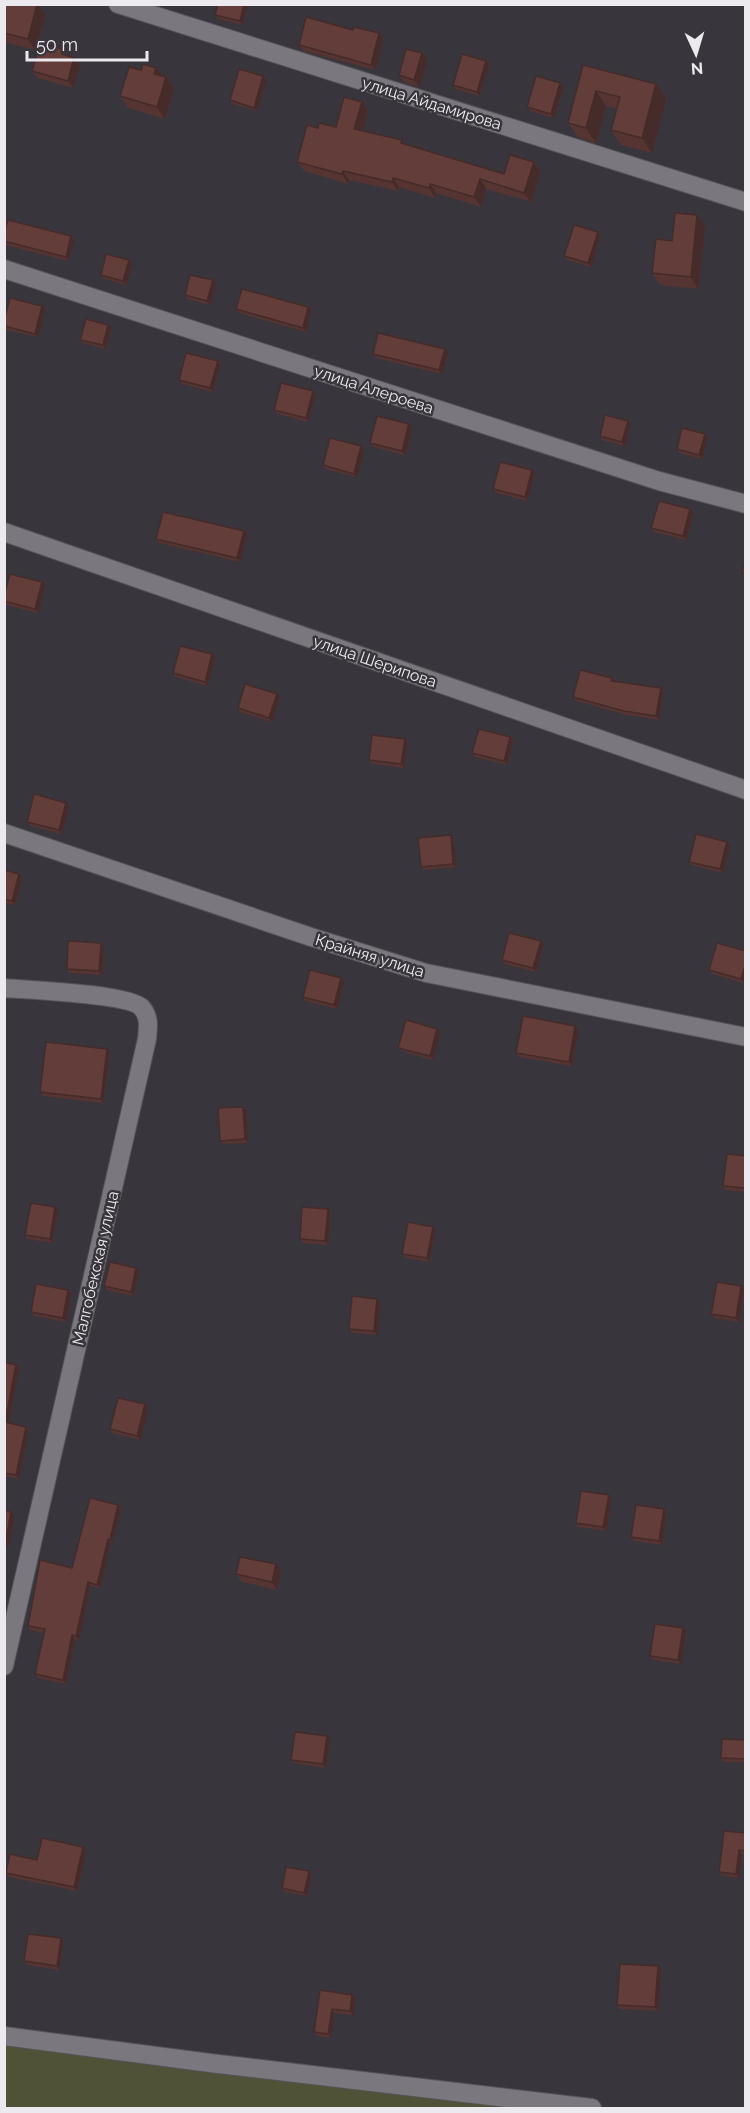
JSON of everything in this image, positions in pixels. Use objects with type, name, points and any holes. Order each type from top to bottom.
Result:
[{"type":"street","name":"улица Айдамирова","points":[[118,4],[746,202]]},
{"type":"street","name":"улица Алероева","points":[[4,269],[659,482],[746,504]]},
{"type":"street","name":"улица Шерипова","points":[[4,532],[746,790]]},
{"type":"street","name":"Крайняя улица","points":[[4,833],[310,937],[426,973],[746,1037]]},
{"type":"street","name":"Малгобекская улица","points":[[4,988],[121,999],[140,1006],[148,1018],[144,1050],[4,1666]]},
{"type":"street","points":[[4,2036],[592,2109]]},
{"type":"green space","points":[[5,2036],[592,2108],[5,2108]]},
{"type":"building","points":[[5,4],[37,4],[28,39],[4,33]]},
{"type":"building","points":[[218,4],[244,4],[240,21],[215,15]]},
{"type":"building","points":[[306,17],[353,30],[354,27],[379,33],[371,65],[299,45]]},
{"type":"building","points":[[40,43],[63,49],[62,54],[74,58],[68,81],[32,71]]},
{"type":"building","points":[[406,49],[422,53],[414,80],[399,75]]},
{"type":"building","points":[[462,54],[486,61],[477,92],[453,85]]},
{"type":"building","points":[[143,64],[156,68],[154,74],[166,77],[157,107],[120,96],[129,67],[141,70]]},
{"type":"building","points":[[583,65],[656,84],[642,138],[611,130],[620,97],[596,91],[586,128],[568,123]]},
{"type":"building","points":[[239,69],[263,76],[254,108],[230,100]]},
{"type":"building","points":[[536,76],[560,83],[551,114],[527,107]]},
{"type":"building","points":[[344,97],[362,102],[354,129],[402,140],[401,143],[504,174],[510,155],[534,162],[524,193],[480,179],[474,197],[430,184],[429,188],[393,178],[392,182],[343,171],[342,174],[297,162],[307,125],[318,128],[319,123],[336,127]]},
{"type":"building","points":[[675,213],[697,215],[691,277],[652,273],[656,239],[672,241]]},
{"type":"building","points":[[8,220],[71,236],[66,257],[4,241]]},
{"type":"building","points":[[574,225],[598,232],[588,263],[564,256]]},
{"type":"building","points":[[106,254],[129,260],[123,281],[101,275]]},
{"type":"building","points":[[190,275],[213,280],[207,301],[185,295]]},
{"type":"building","points":[[242,289],[308,307],[303,328],[236,309]]},
{"type":"building","points":[[10,298],[42,306],[35,334],[4,326]]},
{"type":"building","points":[[86,319],[108,325],[103,345],[80,340]]},
{"type":"building","points":[[378,333],[445,349],[439,370],[373,354]]},
{"type":"building","points":[[186,353],[218,361],[210,388],[179,380]]},
{"type":"building","points":[[281,383],[313,391],[306,418],[274,410]]},
{"type":"building","points":[[605,415],[628,421],[622,442],[600,436]]},
{"type":"building","points":[[377,416],[409,424],[402,451],[370,443]]},
{"type":"building","points":[[682,428],[705,434],[699,455],[677,449]]},
{"type":"building","points":[[330,438],[361,446],[354,474],[323,465]]},
{"type":"building","points":[[500,462],[532,470],[525,497],[493,489]]},
{"type":"building","points":[[659,501],[690,509],[683,536],[651,528]]},
{"type":"building","points":[[163,512],[244,531],[237,558],[156,539]]},
{"type":"building","points":[[746,558],[746,573],[742,572]]},
{"type":"building","points":[[10,574],[42,582],[35,609],[4,601]]},
{"type":"building","points":[[180,646],[212,654],[205,682],[173,673]]},
{"type":"building","points":[[580,670],[612,678],[611,681],[661,688],[656,716],[624,711],[573,697]]},
{"type":"building","points":[[245,684],[277,694],[269,718],[238,708]]},
{"type":"building","points":[[479,729],[510,737],[504,761],[472,753]]},
{"type":"building","points":[[372,735],[405,739],[401,764],[369,760]]},
{"type":"building","points":[[34,794],[66,803],[59,830],[27,822]]},
{"type":"building","points":[[696,834],[727,842],[720,869],[689,862]]},
{"type":"building","points":[[451,835],[453,864],[421,867],[418,838]]},
{"type":"building","points":[[4,870],[19,874],[12,901],[4,899]]},
{"type":"building","points":[[509,933],[541,941],[533,968],[502,960]]},
{"type":"building","points":[[68,941],[101,943],[99,971],[67,969]]},
{"type":"building","points":[[717,943],[746,951],[746,962],[741,979],[709,970]]},
{"type":"building","points":[[310,970],[341,978],[334,1005],[303,997]]},
{"type":"building","points":[[523,1016],[575,1026],[569,1062],[516,1053]]},
{"type":"building","points":[[406,1020],[437,1029],[430,1056],[398,1048]]},
{"type":"building","points":[[46,1042],[107,1049],[101,1099],[40,1092]]},
{"type":"building","points":[[243,1107],[245,1139],[220,1141],[218,1108]]},
{"type":"building","points":[[727,1154],[746,1156],[746,1188],[723,1186]]},
{"type":"building","points":[[31,1203],[55,1207],[50,1239],[25,1235]]},
{"type":"building","points":[[302,1207],[328,1209],[325,1241],[300,1239]]},
{"type":"building","points":[[408,1222],[433,1227],[427,1258],[402,1254]]},
{"type":"building","points":[[110,1262],[136,1268],[131,1292],[104,1286]]},
{"type":"building","points":[[717,1282],[741,1286],[736,1318],[711,1314]]},
{"type":"building","points":[[36,1284],[68,1290],[63,1318],[31,1312]]},
{"type":"building","points":[[352,1296],[377,1299],[374,1331],[349,1329]]},
{"type":"building","points":[[4,1362],[16,1365],[5,1422],[26,1427],[16,1475],[4,1473]]},
{"type":"building","points":[[118,1398],[145,1404],[137,1436],[110,1429]]},
{"type":"building","points":[[581,1491],[609,1495],[603,1527],[576,1523]]},
{"type":"building","points":[[90,1498],[118,1505],[97,1585],[88,1582],[76,1636],[72,1635],[63,1680],[35,1674],[45,1629],[28,1626],[40,1560],[72,1568]]},
{"type":"building","points":[[636,1505],[664,1509],[659,1541],[631,1537]]},
{"type":"building","points":[[4,1511],[11,1512],[5,1544],[4,1544]]},
{"type":"building","points":[[240,1557],[276,1564],[272,1582],[236,1574]]},
{"type":"building","points":[[655,1624],[683,1628],[678,1660],[650,1656]]},
{"type":"building","points":[[295,1732],[327,1736],[323,1764],[291,1760]]},
{"type":"building","points":[[722,1739],[746,1740],[746,1759],[721,1758]]},
{"type":"building","points":[[724,1831],[746,1833],[746,1851],[739,1850],[736,1874],[719,1872]]},
{"type":"building","points":[[42,1838],[83,1847],[74,1887],[6,1873],[10,1854],[37,1860]]},
{"type":"building","points":[[286,1867],[309,1871],[304,1893],[282,1888]]},
{"type":"building","points":[[28,1934],[61,1938],[57,1966],[24,1961]]},
{"type":"building","points":[[620,1964],[658,1966],[655,2007],[617,2005]]},
{"type":"building","points":[[320,1990],[352,1995],[350,2011],[332,2009],[328,2034],[314,2032]]}]
